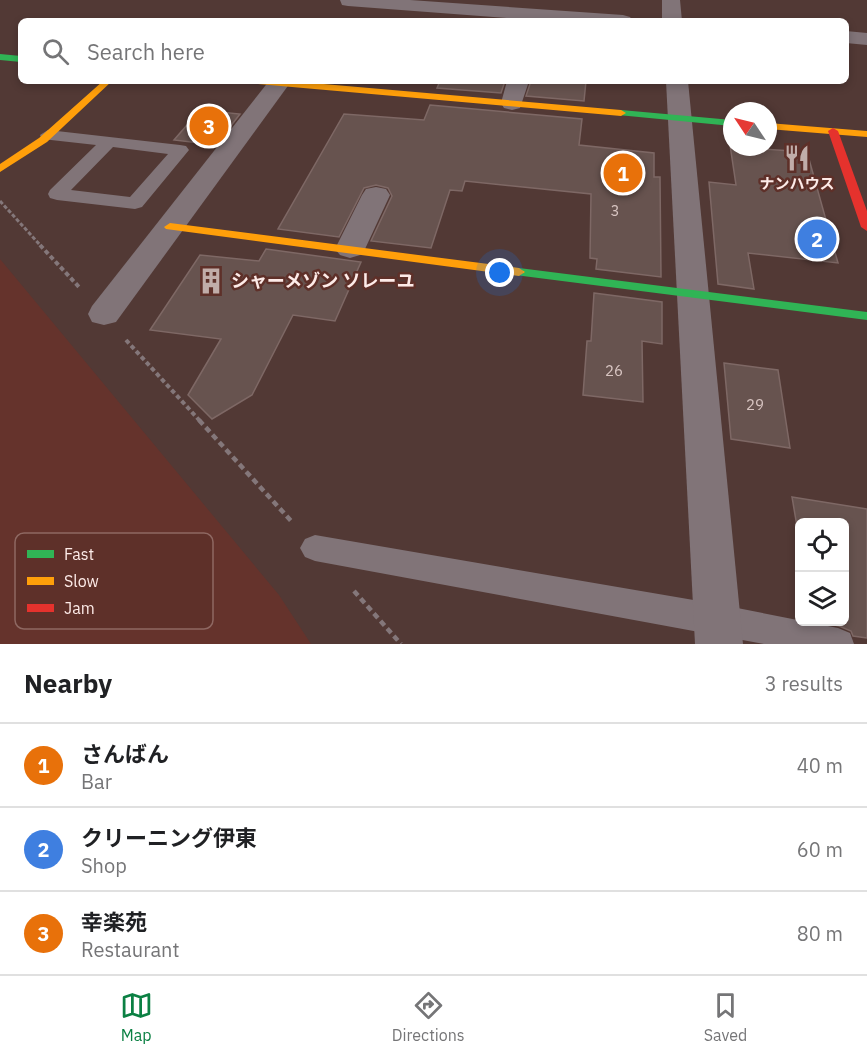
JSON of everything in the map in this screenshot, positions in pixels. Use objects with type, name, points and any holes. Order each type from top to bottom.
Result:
[{"type":"street","points":[[670,0],[672,18]]},
{"type":"street","points":[[348,1],[535,18]]},
{"type":"street","points":[[849,38],[867,39]]},
{"type":"street","points":[[0,57],[18,59]]},
{"type":"street","points":[[0,169],[17,161],[105,84]]},
{"type":"street","points":[[104,315],[170,227],[267,84]]},
{"type":"street","points":[[291,84],[723,122]]},
{"type":"street","points":[[512,103],[517,84]]},
{"type":"street","points":[[677,84],[718,632]]},
{"type":"street","points":[[777,127],[867,134]]},
{"type":"street","points":[[833,131],[867,227]]},
{"type":"street","points":[[350,249],[376,195]]},
{"type":"street","points":[[170,227],[867,316]]},
{"type":"lane","points":[[48,135],[180,150],[135,203],[57,194],[109,142]]},
{"type":"lane","points":[[315,549],[718,632],[838,644]]},
{"type":"path","points":[[0,201],[401,644]]},
{"type":"shaded area","points":[[0,259],[279,595],[311,644],[0,644]]},
{"type":"building","points":[[439,84],[504,84],[501,93],[437,88]]},
{"type":"building","points":[[530,84],[586,84],[584,101],[526,96]]},
{"type":"building","points":[[430,105],[582,119],[579,145],[654,153],[654,177],[660,177],[661,277],[596,269],[597,259],[590,258],[591,194],[465,181],[462,191],[450,190],[431,248],[371,241],[392,196],[388,188],[376,185],[364,188],[339,237],[278,229],[344,114],[424,120]]},
{"type":"building","points":[[200,110],[240,114],[216,145],[174,140]]},
{"type":"building","points":[[777,150],[807,152],[838,263],[748,253],[754,289],[718,284],[709,182],[736,185],[732,156],[777,156]]},
{"type":"building","points":[[266,249],[361,262],[335,321],[293,315],[252,395],[212,419],[188,395],[221,339],[150,330],[200,255],[259,261]]},
{"type":"building","points":[[594,293],[662,302],[662,344],[642,341],[643,402],[583,395],[587,341],[591,341]]},
{"type":"building","points":[[724,363],[778,370],[790,448],[731,439]]},
{"type":"building","points":[[792,497],[867,509],[867,638],[853,636],[851,631],[839,626],[849,626],[849,518],[796,518]]},
{"type":"traffic: fast","points":[[0,57],[18,59]]},
{"type":"traffic: fast","points":[[621,113],[723,122]]},
{"type":"traffic: fast","points":[[519,272],[867,316]]},
{"type":"traffic: slow","points":[[0,169],[43,140],[105,84]]},
{"type":"traffic: slow","points":[[292,84],[621,113]]},
{"type":"traffic: slow","points":[[777,127],[867,134]]},
{"type":"traffic: slow","points":[[170,227],[519,272]]},
{"type":"traffic: jam","points":[[833,131],[867,227]]},
{"type":"place","name":"幸楽苑","points":[[209,126]]},
{"type":"place","name":"ナンハウス","points":[[797,158]]},
{"type":"place","name":"さんばん","points":[[623,173]]},
{"type":"place","name":"クリーニング伊東","points":[[817,239]]},
{"type":"place","name":"シャーメゾン ソレーユ","points":[[211,281]]}]
